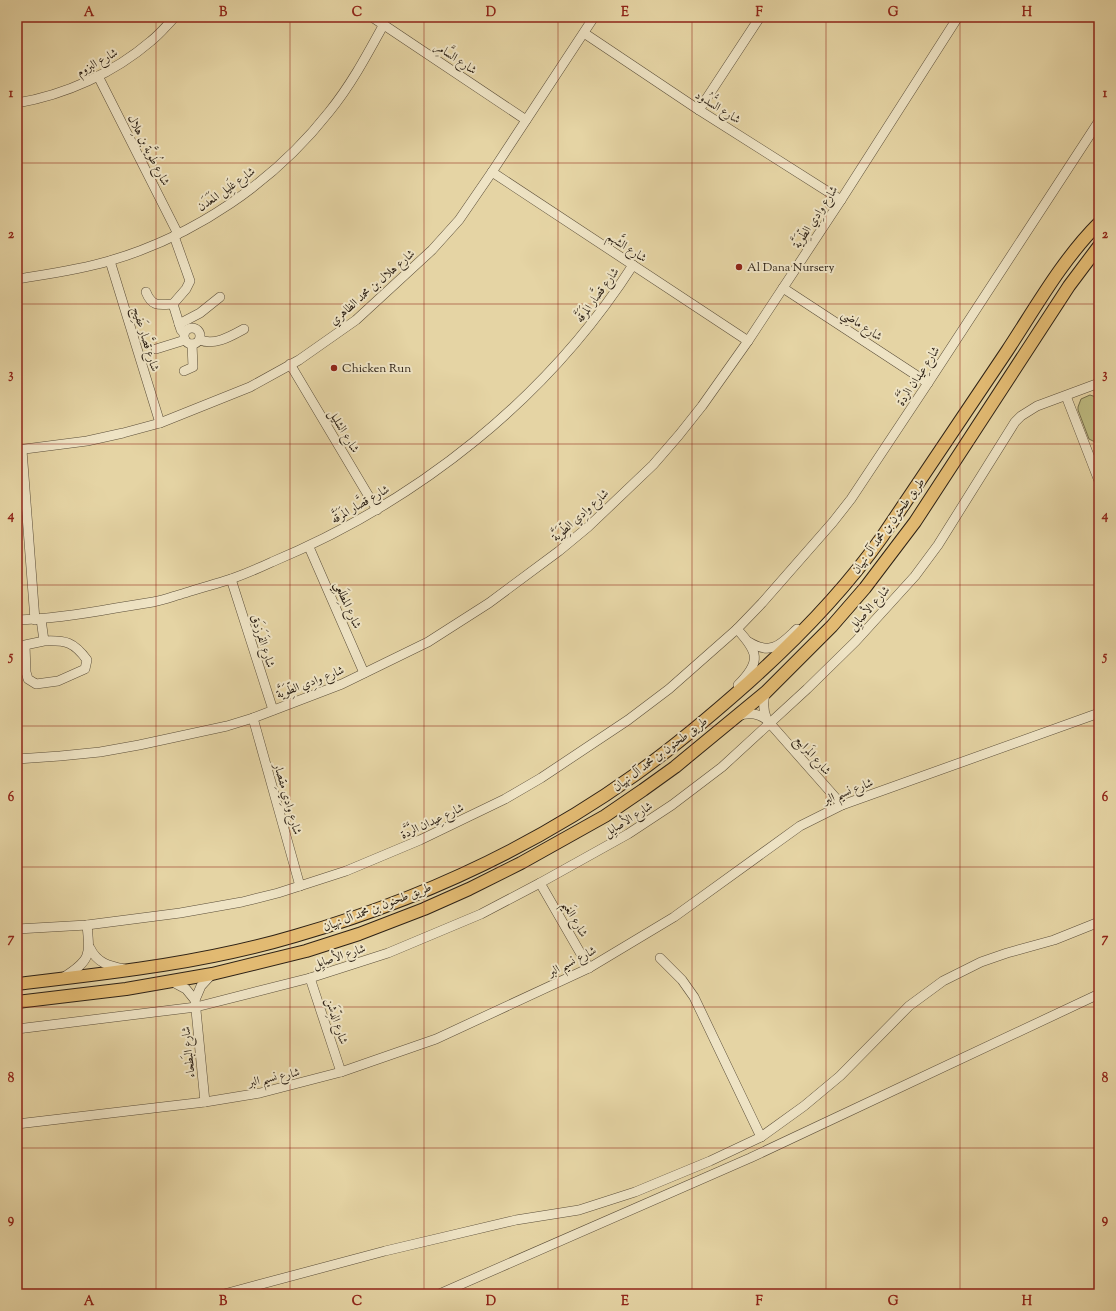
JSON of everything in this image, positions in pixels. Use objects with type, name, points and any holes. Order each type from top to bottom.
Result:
[{"type":"main road","name":"طريق طحنون بن محمد آل نهيان","points":[[17,984],[131,971],[181,962],[241,950],[293,937],[351,919],[460,875],[520,845],[568,818],[635,775],[714,713],[778,655],[835,597],[869,556],[887,531],[966,414],[1063,265],[1083,239],[1099,223]]},
{"type":"main road","name":"طريق طحنون بن محمد آل نهيان","points":[[17,1002],[173,982],[306,951],[359,934],[469,890],[605,816],[675,767],[738,716],[766,692],[832,626],[903,539],[1072,282],[1099,246]]},
{"type":"street","name":"شارع البزوم","points":[[17,103],[57,93],[98,76],[122,63],[151,41],[175,17]]},
{"type":"street","name":"شارع السَّامِر","points":[[372,17],[526,120]]},
{"type":"street","name":"شارع هلال بن محمد الظاهري","points":[[20,450],[87,441],[160,423],[250,387],[315,349],[356,320],[432,250],[459,220],[594,17]]},
{"type":"street","points":[[699,110],[760,17]]},
{"type":"street","name":"شارع وادِي الطِّوَيَّة","points":[[17,759],[60,756],[131,746],[227,726],[253,718],[342,684],[428,642],[489,604],[559,551],[588,527],[653,465],[679,435],[724,376],[841,200],[958,17]]},
{"type":"street","name":"شارع غَلِيل المَعَدَن","points":[[17,279],[77,270],[110,261],[132,254],[176,235],[207,219],[250,189],[285,160],[308,136],[329,112],[349,85],[366,58],[384,24]]},
{"type":"street","name":"شارع السُّدُود","points":[[584,33],[699,110],[841,200]]},
{"type":"street","name":"شارع طُويَّة بن هِلال","points":[[98,76],[176,235],[190,281],[186,289],[173,304]]},
{"type":"street","name":"شارع عِيدان الرَّدَّة","points":[[17,929],[87,925],[180,914],[242,902],[300,886],[346,871],[420,840],[505,799],[541,778],[634,715],[669,689],[737,629],[767,598],[851,499],[1099,121]]},
{"type":"street","name":"شارع الشَّهم","points":[[492,172],[748,341]]},
{"type":"street","name":"شارع قصَّار عَفِيج","points":[[110,261],[160,423]]},
{"type":"street","name":"شارع قصَّار المَرَقَّه","points":[[17,620],[91,613],[154,602],[231,579],[309,547],[377,510],[438,469],[485,433],[519,402],[558,364],[581,337],[618,289],[633,265]]},
{"type":"street","name":"شارع ماضِي","points":[[783,288],[928,383]]},
{"type":"street","points":[[146,292],[152,303],[158,305],[173,304],[181,330],[190,339],[192,367],[184,371]]},
{"type":"street","points":[[179,324],[200,313],[220,297]]},
{"type":"street","points":[[156,348],[190,339],[214,342],[244,329]]},
{"type":"street","name":"شارع الشليل","points":[[290,364],[377,510]]},
{"type":"street","name":"شارع الأصايِل","points":[[17,1029],[195,1003],[310,978],[388,953],[460,924],[540,883],[628,834],[672,805],[722,766],[768,722],[807,690],[856,641],[915,576],[958,513],[1015,422],[1021,416],[1037,406],[1099,384]]},
{"type":"street","points":[[1066,396],[1099,481]]},
{"type":"street","points":[[20,450],[38,619],[44,641]]},
{"type":"street","name":"شارع المِطلَعِي","points":[[309,547],[364,673]]},
{"type":"street","name":"شارع الفَرَزدَق","points":[[231,579],[273,710]]},
{"type":"street","points":[[737,629],[749,642],[760,648],[768,649],[776,647],[823,604],[835,597]]},
{"type":"street","points":[[61,640],[79,649],[87,660],[85,669],[58,681],[36,684],[28,679],[26,672],[25,645],[44,641],[61,640]]},
{"type":"street","points":[[714,713],[722,701],[753,668],[754,654],[749,642]]},
{"type":"street","points":[[766,692],[763,703],[768,722]]},
{"type":"street","name":"شارع نسيم البر","points":[[17,1124],[206,1102],[260,1093],[341,1072],[436,1039],[588,968],[674,917],[800,826],[842,805],[1099,713]]},
{"type":"street","points":[[738,716],[743,714],[753,714],[763,717],[768,722]]},
{"type":"street","name":"شارع وادِي مِقصار","points":[[253,718],[300,886]]},
{"type":"street","name":"شارع المَرابِيع","points":[[768,722],[842,805]]},
{"type":"street","name":"شارع الغَيم","points":[[540,883],[588,968]]},
{"type":"street","points":[[224,1294],[401,1247],[516,1220],[585,1208],[635,1192],[703,1164],[761,1137],[786,1120],[822,1091],[856,1060],[898,1016],[920,997],[943,981],[981,962],[1054,940],[1099,922]]},
{"type":"street","points":[[87,925],[90,948],[95,957],[104,964],[131,971]]},
{"type":"street","points":[[61,979],[83,964],[90,948]]},
{"type":"street","points":[[660,958],[682,980],[694,997],[761,1137]]},
{"type":"street","points":[[195,1003],[201,986],[212,974]]},
{"type":"street","name":"شارع الدِّشَن","points":[[310,978],[341,1072]]},
{"type":"street","points":[[173,982],[186,989],[195,1003]]},
{"type":"street","points":[[439,1294],[750,1158],[1099,994]]},
{"type":"street","name":"شارع البَطحاء","points":[[195,1003],[206,1102]]},
{"type":"shaded area","points":[[1090,395],[1099,398],[1099,442],[1089,439],[1078,410],[1081,399]]},
{"type":"place","name":"Al Dana Nursery","points":[[739,267]]},
{"type":"place","name":"Chicken Run","points":[[334,368]]}]
